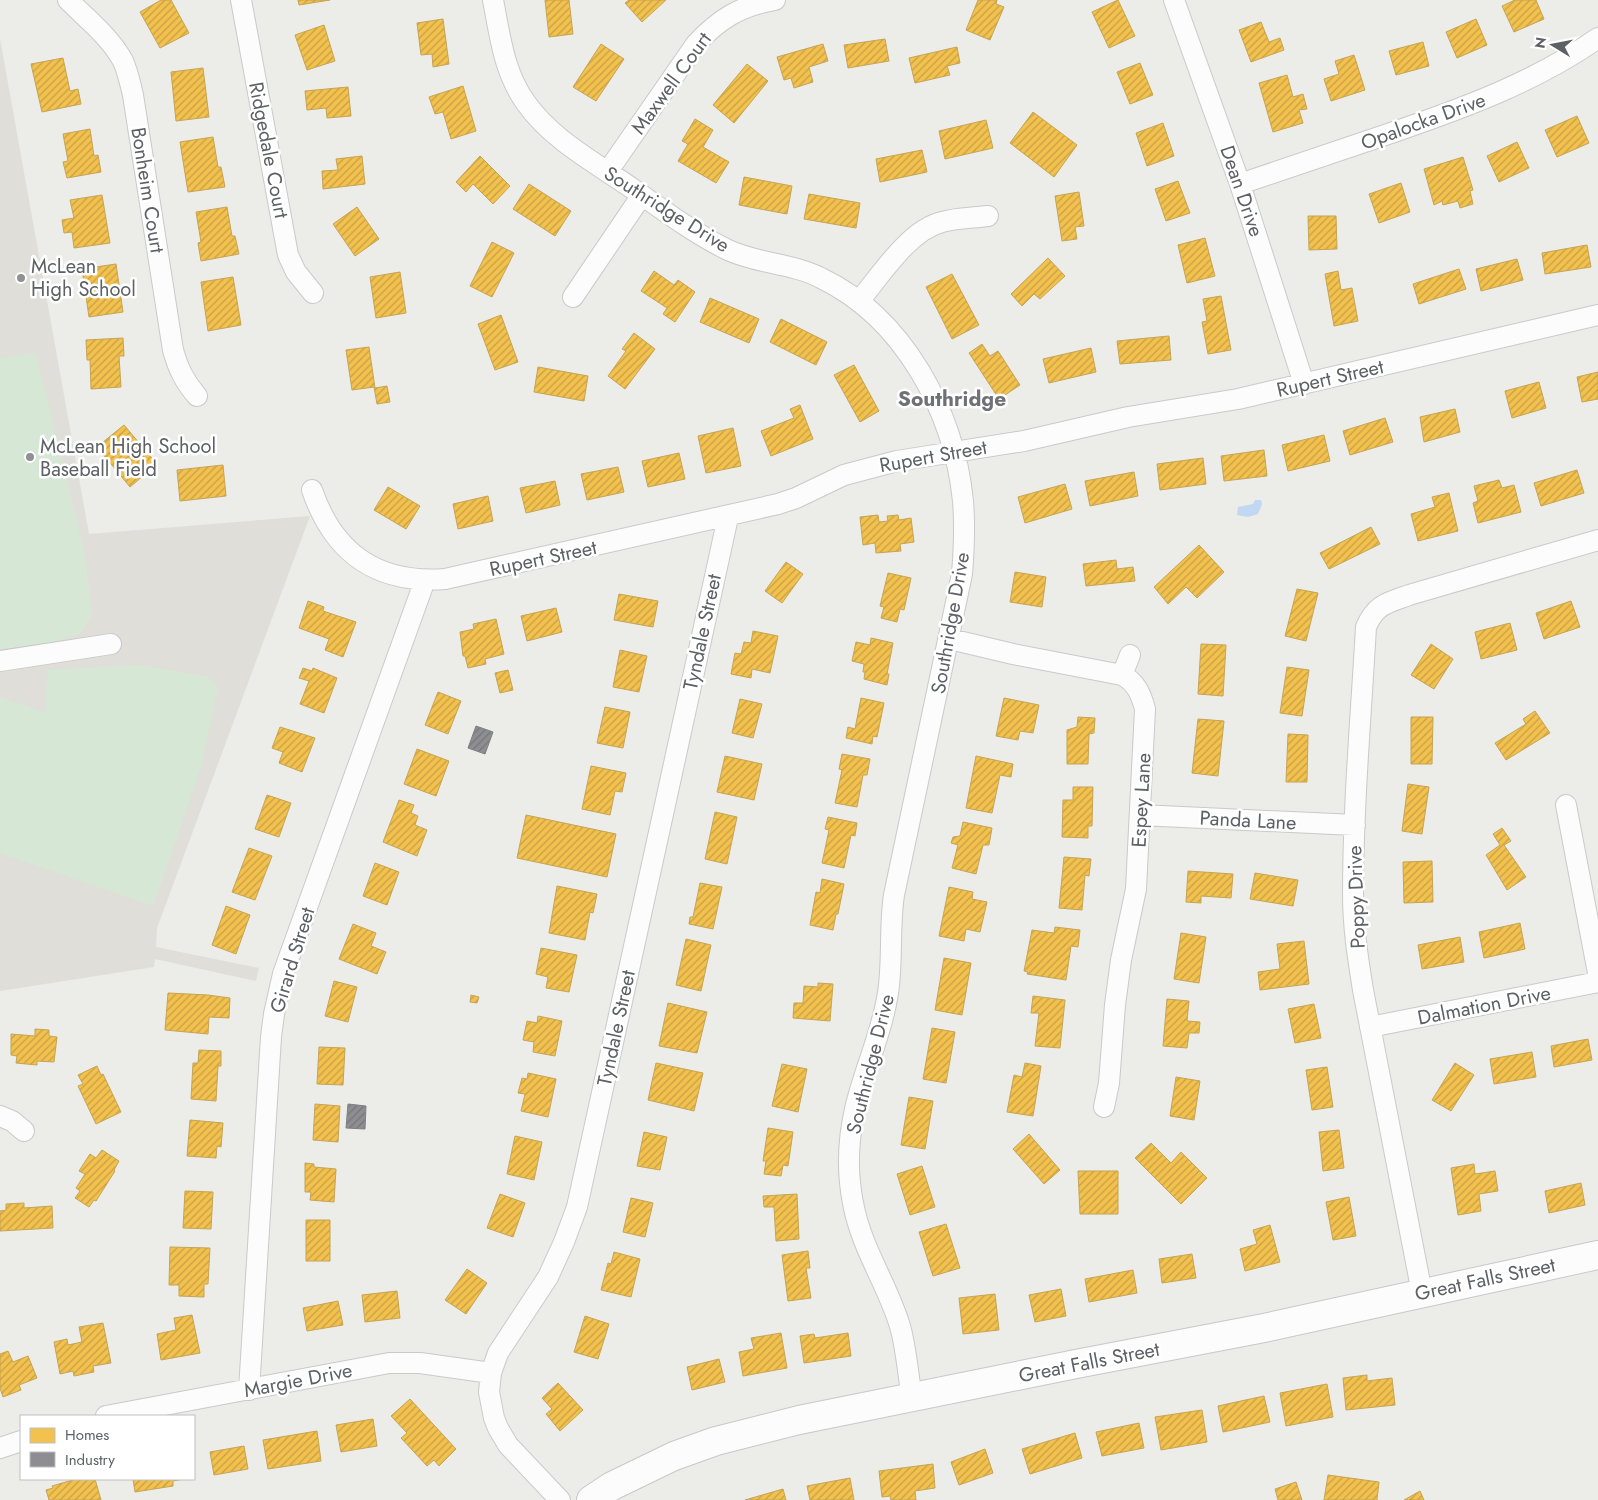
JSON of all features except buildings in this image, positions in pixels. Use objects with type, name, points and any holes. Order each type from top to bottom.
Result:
[{"type":"main road","name":"Great Falls Street","points":[[590,1500],[612,1486],[674,1456],[716,1441],[799,1420],[1264,1328],[1598,1255]]},
{"type":"street","name":"Bonheim Court","points":[[68,0],[114,48],[123,61],[128,75],[135,105],[173,350],[185,382],[197,396]]},
{"type":"street","name":"Ridgedale Court","points":[[241,0],[288,255],[296,272],[313,293]]},
{"type":"street","name":"Southridge Drive","points":[[493,0],[504,56],[512,80],[526,103],[543,123],[561,139],[608,172],[694,230],[729,250],[793,266],[820,277],[860,301],[886,325],[908,353],[931,393],[954,452],[962,500],[965,538],[962,574],[950,639],[894,897],[888,993],[881,1030],[856,1108],[850,1141],[853,1203],[860,1232],[870,1259],[900,1325],[912,1398]]},
{"type":"street","name":"Maxwell Court","points":[[608,172],[696,44],[710,28],[747,6],[775,0]]},
{"type":"street","name":"Dean Drive","points":[[1174,0],[1240,184],[1304,384]]},
{"type":"street","name":"Opalocka Drive","points":[[1240,184],[1497,94],[1548,70],[1573,56],[1598,38]]},
{"type":"street","points":[[573,297],[642,195]]},
{"type":"street","points":[[860,301],[911,238],[926,228],[942,221],[988,216]]},
{"type":"street","name":"Rupert Street","points":[[312,490],[319,511],[330,530],[344,547],[363,561],[383,572],[404,578],[445,579],[728,517],[796,498],[858,470],[896,461],[1024,440],[1128,417],[1238,399],[1598,315]]},
{"type":"street","name":"Tyndale Street","points":[[560,1500],[508,1445],[498,1428],[492,1411],[489,1392],[492,1373],[498,1354],[549,1274],[564,1242],[577,1207],[728,517]]},
{"type":"street","name":"Poppy Drive","points":[[1422,1293],[1370,1027],[1356,944],[1353,896],[1355,826],[1366,627],[1372,615],[1381,605],[1409,595],[1598,540]]},
{"type":"street","name":"Girard Street","points":[[249,1390],[274,1014],[283,974],[425,580]]},
{"type":"street","points":[[950,639],[1013,654],[1122,675],[1130,655]]},
{"type":"street","points":[[0,661],[111,644]]},
{"type":"street","name":"Espey Lane","points":[[1104,1108],[1109,1083],[1115,1005],[1121,960],[1136,889],[1145,709],[1142,695],[1135,685],[1122,675]]},
{"type":"street","points":[[1566,805],[1598,973]]},
{"type":"street","name":"Panda Lane","points":[[1140,815],[1355,826]]},
{"type":"street","name":"Dalmation Drive","points":[[1370,1027],[1598,982]]},
{"type":"street","points":[[0,1116],[12,1121],[24,1131]]},
{"type":"street","name":"Margie Drive","points":[[112,1415],[389,1363],[420,1363],[492,1373]]},
{"type":"street","points":[[0,1448],[20,1441]]},
{"type":"shaded area","name":"McLean High School","points":[[0,39],[89,534],[310,516],[157,928],[156,947],[259,968],[256,981],[155,959],[154,967],[0,991]]},
{"type":"green space","name":"McLean High School Baseball Field","points":[[36,353],[85,555],[92,616],[79,634],[16,652],[0,654],[0,358]]},
{"type":"green space","points":[[140,665],[208,677],[218,688],[201,767],[153,906],[0,853],[0,697],[46,713],[48,670]]},
{"type":"water","points":[[1255,500],[1261,500],[1262,504],[1258,514],[1248,517],[1237,515],[1238,507],[1253,504]]},
{"type":"place","name":"McLean High School","points":[[21,278]]},
{"type":"place","name":"McLean High School Baseball Field","points":[[30,457]]},
{"type":"district","name":"Southridge","points":[[952,399]]}]
